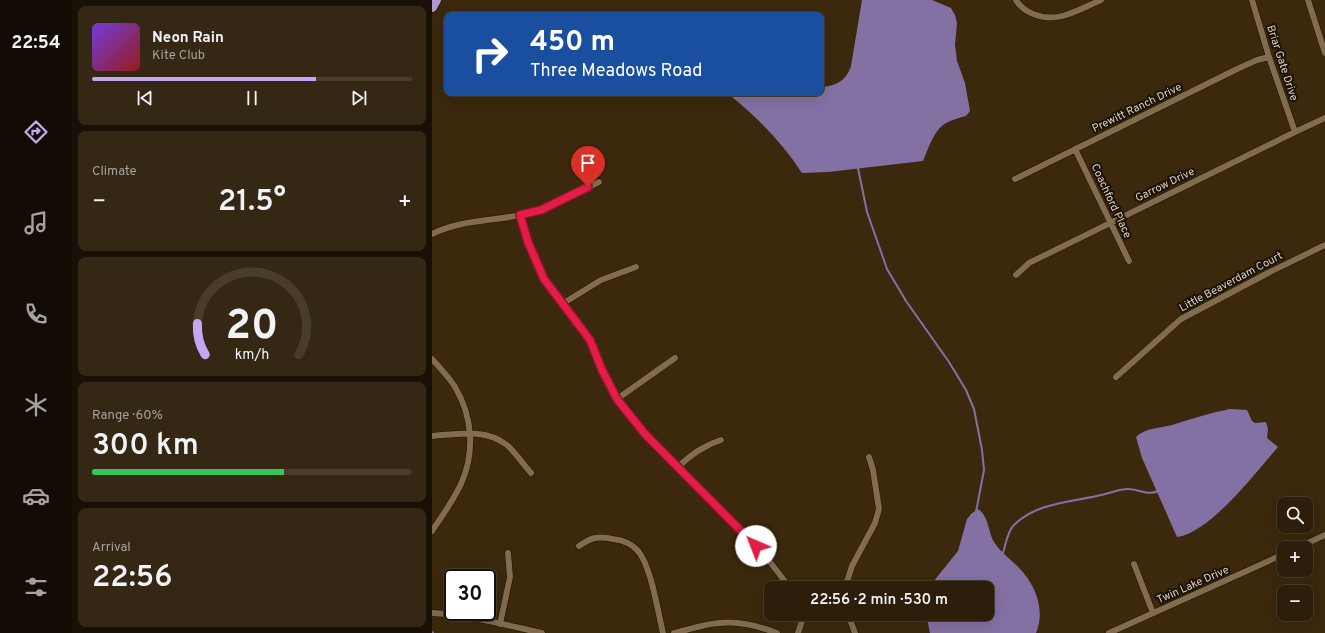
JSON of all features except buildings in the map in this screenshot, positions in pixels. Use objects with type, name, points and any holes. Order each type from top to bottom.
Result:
[{"type":"highway","points":[[432,7],[436,0]]},
{"type":"street","points":[[1016,0],[1026,11],[1043,18],[1059,18],[1101,0]]},
{"type":"street","name":"Briar Gate Drive","points":[[1252,0],[1268,57],[1295,132]]},
{"type":"street","points":[[1308,0],[1325,53]]},
{"type":"street","name":"Prewitt Ranch Drive","points":[[1015,179],[1235,70],[1257,60],[1268,57]]},
{"type":"street","name":"Garrow Drive","points":[[1016,275],[1029,263],[1325,118]]},
{"type":"street","name":"Coachford Place","points":[[1075,149],[1129,261]]},
{"type":"street","points":[[432,234],[457,225],[520,215],[541,210],[599,182]]},
{"type":"street","points":[[520,215],[528,242],[544,279],[590,340],[602,370],[617,399],[645,434],[767,558],[785,581]]},
{"type":"street","name":"Little Beaverdam Court","points":[[1116,377],[1181,319],[1325,245]]},
{"type":"street","points":[[562,304],[601,280],[636,267]]},
{"type":"street","points":[[617,399],[675,358]]},
{"type":"street","points":[[432,359],[449,378],[459,394],[465,409],[470,433],[469,458],[462,483],[432,531]]},
{"type":"street","points":[[432,436],[470,433],[487,435],[505,444],[518,456],[530,473]]},
{"type":"street","points":[[678,467],[692,454],[721,440]]},
{"type":"street","points":[[847,581],[852,566],[875,523],[879,509],[873,470],[869,457]]},
{"type":"street","points":[[1312,541],[1325,535]]},
{"type":"street","points":[[579,546],[589,539],[602,537],[623,540],[637,550],[646,563],[663,633]]},
{"type":"street","points":[[500,624],[510,577],[508,553]]},
{"type":"street","name":"Twin Lake Drive","points":[[1109,633],[1277,557]]},
{"type":"street","points":[[1134,564],[1153,614]]},
{"type":"street","points":[[432,613],[500,624],[542,633]]},
{"type":"street","points":[[798,633],[802,621]]},
{"type":"street","points":[[850,621],[854,633]]},
{"type":"street","points":[[674,633],[718,623],[738,623],[758,626],[777,633]]},
{"type":"shaded area","points":[[862,0],[932,0],[951,8],[955,15],[957,23],[955,45],[957,61],[965,83],[970,111],[966,116],[954,119],[939,128],[923,161],[828,172],[802,173],[768,130],[730,96],[824,96],[824,86],[840,82],[851,66]]},
{"type":"shaded area","points":[[1230,409],[1247,410],[1252,421],[1255,423],[1266,422],[1268,429],[1267,438],[1278,447],[1232,500],[1218,513],[1204,525],[1190,533],[1177,537],[1142,458],[1136,437],[1148,430]]},
{"type":"shaded area","points":[[978,509],[982,512],[994,542],[1000,550],[1022,571],[1032,585],[1038,600],[1040,617],[1036,633],[930,633],[927,621],[994,621],[994,581],[934,581],[958,551],[967,519]]},
{"type":"waterway","points":[[858,168],[867,212],[887,269],[906,301],[949,362],[966,390],[974,409],[982,450],[984,470],[976,512]]},
{"type":"waterway","points":[[1001,555],[1003,553],[1008,535],[1014,525],[1023,517],[1044,507],[1128,489],[1147,493],[1158,491]]},
{"type":"route","points":[[588,187],[541,210],[520,215],[528,242],[544,279],[590,340],[602,370],[617,399],[628,415],[756,546]]}]
